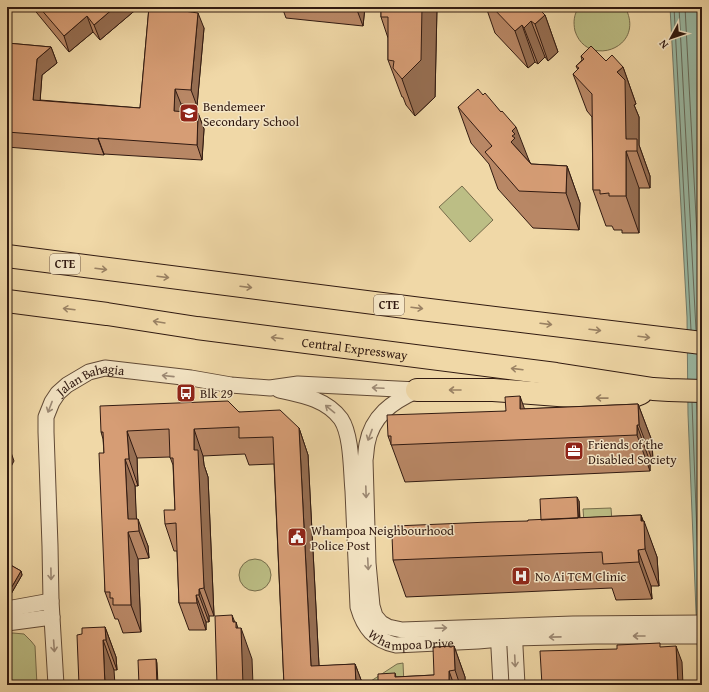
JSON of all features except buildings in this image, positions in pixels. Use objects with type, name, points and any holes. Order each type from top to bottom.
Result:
[{"type":"highway","name":"CTE","points":[[7,256],[668,340],[702,343]]},
{"type":"highway","name":"Central Expressway","points":[[7,301],[197,328],[661,389],[702,391]]},
{"type":"highway","points":[[417,390],[493,390],[597,398],[620,398],[631,397],[661,389]]},
{"type":"street","name":"Jalan Bahagia","points":[[56,685],[51,601],[46,417],[52,402],[58,393],[67,385],[89,372],[105,368],[191,378],[231,385],[270,388],[298,384],[417,390]]},
{"type":"street","name":"Whampoa Drive","points":[[270,388],[317,400],[335,413],[342,420],[347,430],[352,484],[358,607],[364,624],[376,636],[386,642],[396,645],[514,632],[594,636],[677,630],[702,623]]},
{"type":"street","name":"Whampoa Drive","points":[[417,390],[396,401],[386,409],[370,432],[367,443],[365,460],[368,563],[372,606],[375,616],[388,628],[402,630],[498,633]]},
{"type":"street","points":[[7,609],[51,601]]},
{"type":"street","points":[[7,623],[52,618]]},
{"type":"street","name":"Whampoa Drive","points":[[677,630],[702,636]]},
{"type":"street","points":[[514,632],[517,685]]},
{"type":"street","points":[[498,633],[501,685]]},
{"type":"green space","points":[[579,7],[625,7],[630,21],[628,33],[622,43],[613,49],[602,51],[591,49],[581,43],[575,31],[574,24],[574,18]]},
{"type":"green space","points":[[462,186],[493,220],[470,242],[439,207]]},
{"type":"green space","points":[[611,508],[612,521],[584,522],[583,509]]},
{"type":"green space","points":[[252,559],[258,559],[268,566],[271,575],[270,581],[264,588],[258,591],[252,591],[242,584],[239,578],[239,572],[246,562]]},
{"type":"green space","points":[[7,634],[24,634],[35,646],[37,685],[7,685]]},
{"type":"green space","points":[[403,663],[404,685],[371,685],[371,681],[397,664]]},
{"type":"water","points":[[670,7],[702,7],[702,685],[699,685],[688,414],[687,317]]},
{"type":"place","name":"Bendemeer Secondary School","points":[[189,113]]},
{"type":"place","name":"Blk 29","points":[[186,393]]},
{"type":"place","name":"Friends of the Disabled Society","points":[[574,451]]},
{"type":"place","name":"Whampoa Neighbourhood Police Post","points":[[297,537]]},
{"type":"place","name":"No Ai TCM Clinic","points":[[521,576]]}]
